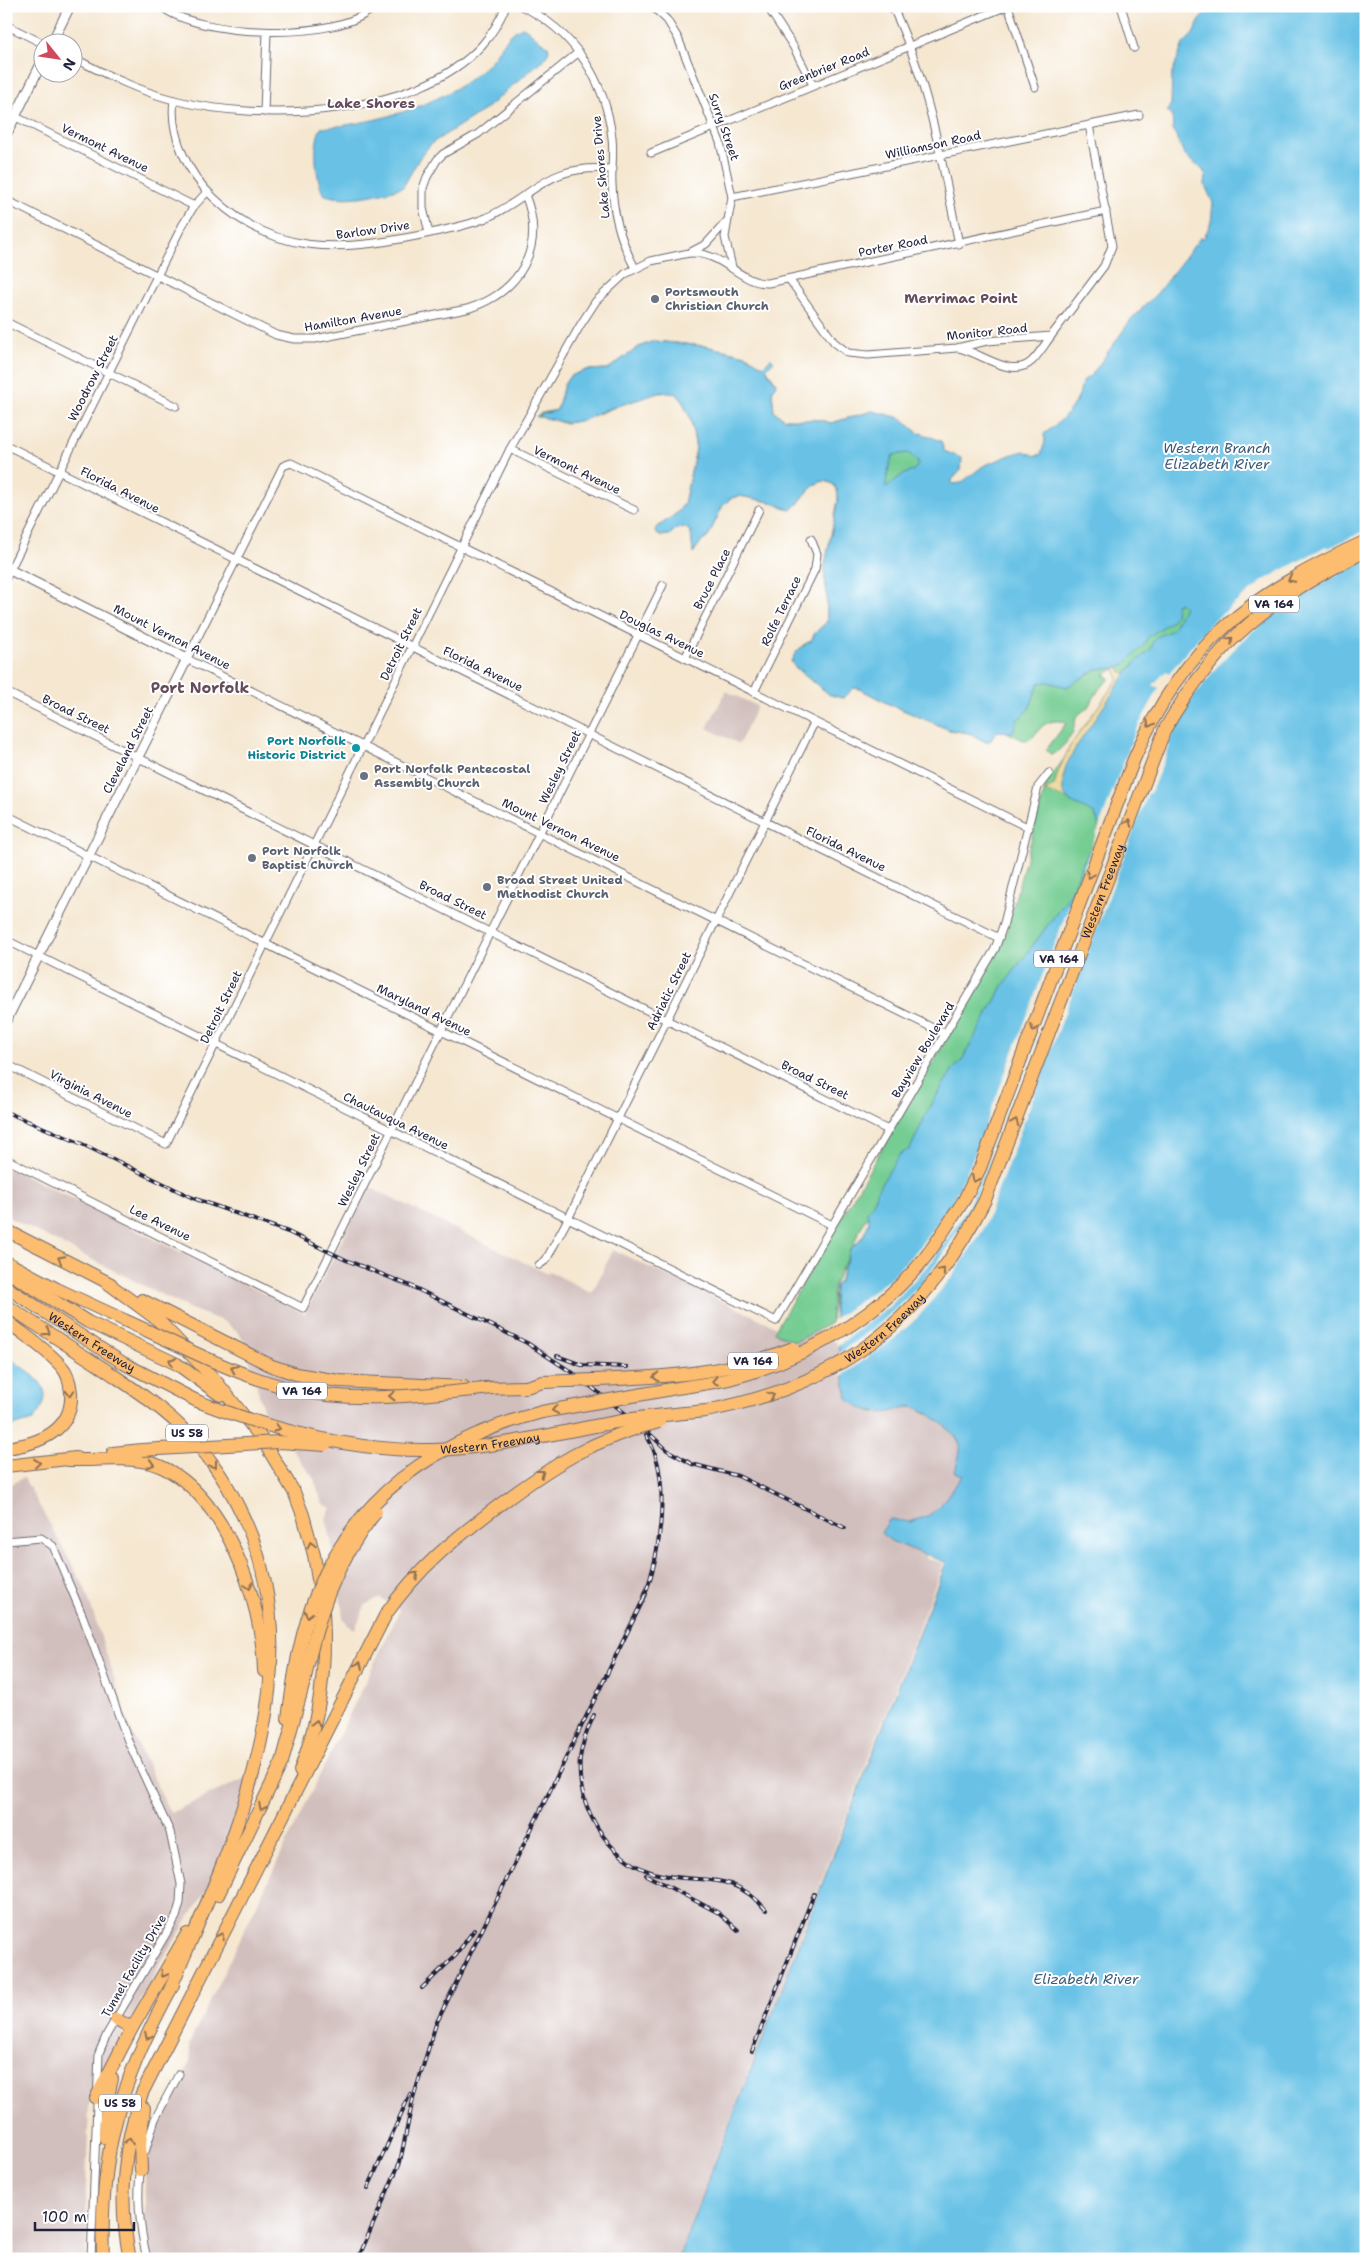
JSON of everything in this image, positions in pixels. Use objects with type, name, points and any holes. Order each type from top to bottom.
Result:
[{"type":"highway","name":"Western Freeway","points":[[6,1262],[56,1289],[230,1367],[293,1389],[347,1396],[416,1395],[526,1387],[543,1382],[695,1373],[727,1368],[782,1352],[825,1333],[863,1309],[892,1286],[941,1235],[970,1189],[985,1156],[1134,759],[1162,700],[1201,649],[1240,612],[1289,579],[1366,541]]},
{"type":"highway","name":"Western Freeway","points":[[6,1287],[123,1363],[198,1401],[274,1427],[370,1448],[433,1450],[473,1447],[550,1436],[639,1418],[706,1411],[747,1403],[790,1389],[839,1364],[882,1334],[911,1308],[953,1257],[985,1200],[1165,729],[1198,676],[1243,627],[1299,587],[1366,551]]},
{"type":"highway","points":[[6,1230],[219,1337],[272,1366],[317,1378],[408,1385],[493,1388]]},
{"type":"highway","points":[[170,1992],[276,1777],[299,1678],[299,1648],[313,1598],[343,1539],[385,1493],[415,1468],[434,1457],[482,1431],[526,1416],[726,1379],[779,1362],[817,1344],[880,1303],[925,1260],[941,1235]]},
{"type":"highway","name":"US 58","points":[[6,1271],[88,1322],[177,1364],[196,1376],[232,1405],[251,1424],[277,1461],[294,1492],[303,1515],[314,1555],[322,1602],[325,1640],[324,1670],[314,1731],[300,1770],[273,1833],[142,2092],[129,2142],[124,2202],[130,2259]]},
{"type":"highway","points":[[105,1281],[141,1305],[159,1321],[216,1381],[251,1424]]},
{"type":"highway","name":"US 58","points":[[6,1305],[142,1394],[167,1414],[202,1450],[231,1491],[257,1550],[270,1612],[272,1649],[270,1683],[264,1729],[256,1761],[242,1811],[214,1886],[170,1992],[123,2092],[113,2127],[104,2180],[103,2259]]},
{"type":"highway","points":[[6,1320],[63,1368],[70,1387],[70,1405],[62,1424],[53,1433],[28,1444],[6,1448]]},
{"type":"highway","points":[[273,1833],[304,1779],[386,1614],[407,1584],[442,1549],[548,1469],[576,1453],[624,1433],[706,1411]]},
{"type":"highway","points":[[6,1441],[28,1444]]},
{"type":"highway","points":[[6,1466],[142,1450],[279,1442],[370,1448]]},
{"type":"highway","points":[[68,1460],[131,1460],[160,1466],[176,1475],[192,1488],[216,1519],[246,1578],[260,1632],[264,1680],[256,1761]]},
{"type":"highway","points":[[96,2098],[132,2028],[214,1886]]},
{"type":"highway","points":[[116,2018],[132,2028]]},
{"type":"highway","points":[[140,2175],[140,2144],[144,2110],[149,2090],[166,2054],[167,2042]]},
{"type":"highway","points":[[104,2180],[108,2095],[123,2048]]},
{"type":"street","points":[[57,32],[70,6]]},
{"type":"street","points":[[161,6],[171,14],[192,20],[240,30],[267,32],[311,30],[332,26],[363,16],[374,6]]},
{"type":"street","points":[[82,63],[122,82],[174,100],[219,108],[264,112],[293,112],[340,108],[428,83],[458,66],[482,46],[499,22],[506,6]]},
{"type":"street","name":"Lake Shores Drive","points":[[521,6],[553,26],[579,52],[594,75],[607,107],[613,140],[612,185],[616,220],[621,238],[635,268]]},
{"type":"street","name":"Surry Street","points":[[652,6],[667,20],[678,38],[714,126],[724,156],[732,196],[725,237],[732,267]]},
{"type":"street","points":[[767,6],[793,46],[813,85]]},
{"type":"street","points":[[892,6],[910,46],[923,82],[959,244]]},
{"type":"street","points":[[1008,6],[1035,86]]},
{"type":"street","name":"Greenbrier Road","points":[[651,153],[1008,6]]},
{"type":"street","points":[[1121,6],[1134,48]]},
{"type":"street","points":[[6,25],[32,38]]},
{"type":"street","points":[[264,112],[267,32]]},
{"type":"street","points":[[429,233],[422,198],[427,177],[438,160],[443,154],[478,134],[579,52]]},
{"type":"street","points":[[6,135],[33,82]]},
{"type":"street","name":"Barlow Drive","points":[[174,100],[172,121],[177,142],[207,192],[244,222],[275,236],[304,244],[335,247],[357,246],[460,227],[483,219],[525,195],[544,180],[562,172],[581,168],[613,169]]},
{"type":"street","name":"Vermont Avenue","points":[[6,112],[194,206]]},
{"type":"street","name":"Williamson Road","points":[[732,196],[1139,115]]},
{"type":"street","points":[[957,348],[1002,365],[1016,367],[1032,360],[1108,259],[1112,238],[1089,125]]},
{"type":"street","name":"Woodrow Street","points":[[8,572],[157,276],[194,206],[207,192]]},
{"type":"street","name":"Hamilton Avenue","points":[[6,200],[276,335],[294,339],[315,339],[467,309],[485,303],[499,295],[522,269],[530,248],[533,232],[532,215],[525,195]]},
{"type":"street","name":"Porter Road","points":[[689,253],[705,254],[732,267],[755,282],[763,284],[959,244],[1106,211]]},
{"type":"street","name":"Detroit Street","points":[[166,1144],[510,449],[542,388],[590,308],[615,282],[635,268],[664,257],[689,253],[706,244],[727,221]]},
{"type":"street","name":"Monitor Road","points":[[788,279],[834,342],[848,353],[868,354],[957,348],[987,341],[1051,336]]},
{"type":"street","points":[[6,322],[176,406]]},
{"type":"street","name":"Florida Avenue","points":[[6,445],[1000,938]]},
{"type":"street","name":"Vermont Avenue","points":[[510,449],[634,510]]},
{"type":"street","name":"Douglas Avenue","points":[[286,463],[290,463],[1029,828]]},
{"type":"street","name":"Cleveland Street","points":[[6,1022],[286,463]]},
{"type":"street","name":"Bruce Place","points":[[684,658],[759,510]]},
{"type":"street","name":"Rolfe Terrace","points":[[754,692],[815,569],[817,554],[811,539]]},
{"type":"street","name":"Mount Vernon Avenue","points":[[8,572],[945,1034]]},
{"type":"street","name":"Wesley Street","points":[[303,1308],[663,585]]},
{"type":"street","name":"Broad Street","points":[[6,692],[888,1130]]},
{"type":"street","name":"Adriatic Street","points":[[539,1265],[546,1260],[568,1219],[814,723]]},
{"type":"street","name":"Bayview Boulevard","points":[[776,1321],[1000,938],[1038,787],[1049,773]]},
{"type":"street","name":"Maryland Avenue","points":[[6,815],[832,1225]]},
{"type":"street","name":"Chautauqua Avenue","points":[[6,940],[776,1321]]},
{"type":"street","name":"Virginia Avenue","points":[[6,1064],[166,1144]]},
{"type":"street","name":"Lee Avenue","points":[[6,1159],[303,1308]]},
{"type":"street","name":"Tunnel Facility Drive","points":[[6,1541],[41,1538],[53,1546],[83,1617],[121,1725],[158,1804],[177,1856],[182,1884],[176,1917],[116,2018],[99,2053],[90,2259]]},
{"type":"street","points":[[147,2259],[140,2219],[140,2175],[154,2119],[179,2074]]},
{"type":"shaded area","points":[[726,691],[757,706],[739,744],[707,728]]},
{"type":"shaded area","points":[[6,1166],[305,1314],[369,1187],[548,1274],[549,1271],[592,1293],[613,1250],[781,1329],[803,1323],[839,1344],[845,1392],[853,1403],[874,1413],[894,1411],[903,1407],[915,1407],[950,1429],[959,1442],[960,1453],[955,1471],[963,1475],[961,1481],[930,1515],[910,1522],[897,1519],[891,1541],[947,1563],[678,2259],[151,2259],[145,2218],[145,2174],[149,2148],[158,2122],[191,2061],[189,2044],[400,1610],[380,1598],[366,1604],[355,1629],[348,1625],[343,1617],[336,1562],[326,1518],[331,1508],[322,1503],[314,1479],[263,1409],[244,1340],[236,1330],[225,1322],[188,1308],[6,1216]]},
{"type":"shaded area","points":[[24,1478],[85,1588],[131,1730],[170,1813],[265,1769],[250,1813],[235,1845],[167,1952],[110,2058],[89,2104],[86,2187],[87,2259],[6,2259],[6,1482],[8,1485]]},
{"type":"green space","points":[[654,341],[705,346],[746,355],[763,366],[771,358],[774,361],[766,369],[776,383],[772,392],[774,411],[784,419],[820,420],[831,423],[873,411],[830,479],[1131,622],[1195,594],[956,1418],[960,1444],[950,1429],[915,1407],[903,1407],[894,1411],[874,1413],[847,1398],[833,1301],[835,1285],[839,1282],[848,1256],[833,1286],[831,1323],[795,1342],[774,1332],[1003,943],[1048,778],[1059,766],[1117,681],[1120,671],[1118,667],[1104,675],[1109,677],[1109,680],[1100,688],[1088,707],[1076,717],[1073,732],[1066,743],[1056,753],[1050,754],[1046,750],[1067,722],[1050,722],[1040,728],[1030,739],[1026,740],[1001,730],[995,732],[991,740],[986,742],[969,733],[950,730],[889,704],[860,689],[854,688],[844,698],[832,694],[815,683],[799,671],[791,661],[803,645],[811,641],[815,633],[827,622],[827,594],[824,570],[838,500],[835,486],[825,481],[819,482],[791,510],[770,502],[740,496],[731,498],[722,507],[708,537],[700,543],[693,553],[691,532],[685,527],[676,529],[669,535],[660,536],[655,532],[656,528],[676,514],[684,504],[696,449],[691,420],[682,400],[677,394],[652,394],[579,421],[566,423],[552,418],[537,417],[541,413],[557,410],[564,385],[570,376],[587,370],[608,369],[639,347]],"holes":[[[867,1216],[870,1218],[863,1235],[851,1249]]]},
{"type":"green space","points":[[913,447],[930,483],[863,495],[879,458]]},
{"type":"sand","points":[[1118,667],[1121,672],[1128,674],[1069,796],[1067,799],[1045,791],[1054,786],[1070,746],[1118,679],[1115,668]]},
{"type":"water","name":"Elizabeth River","points":[[1212,6],[1366,6],[1366,2259],[678,2259],[946,1563],[891,1541],[881,1533],[890,1519],[910,1522],[930,1515],[939,1507],[963,1475],[955,1472],[960,1451],[958,1440],[932,1416],[913,1407],[881,1413],[875,1412],[857,1405],[847,1398],[834,1313],[835,1285],[839,1282],[850,1250],[862,1238],[869,1223],[867,1212],[876,1197],[876,1192],[900,1154],[910,1149],[930,1106],[953,1069],[961,1062],[1003,986],[1064,903],[1077,880],[1080,869],[1095,840],[1099,825],[1095,814],[1070,802],[1063,793],[1063,778],[1066,766],[1076,747],[1123,678],[1135,663],[1152,648],[1157,637],[1173,629],[1184,607],[1180,603],[1176,604],[1175,616],[1170,622],[1148,637],[1144,645],[1125,664],[1115,668],[1097,669],[1067,687],[1047,682],[1039,683],[1029,709],[1017,720],[1013,732],[997,731],[991,740],[986,742],[969,733],[950,730],[889,704],[860,689],[854,688],[844,698],[830,695],[793,665],[792,661],[795,654],[811,641],[815,633],[827,622],[827,594],[824,570],[838,500],[837,490],[831,483],[825,481],[814,485],[791,510],[770,502],[740,496],[731,498],[722,507],[708,537],[700,543],[693,553],[691,532],[685,527],[676,529],[669,535],[660,536],[655,532],[656,528],[676,514],[684,504],[696,449],[691,420],[682,400],[677,394],[662,392],[605,410],[584,420],[566,423],[536,416],[557,410],[564,385],[570,376],[587,370],[608,369],[639,347],[654,341],[705,346],[746,355],[763,366],[771,358],[774,361],[766,369],[776,383],[772,392],[774,411],[784,419],[820,420],[831,423],[873,411],[901,418],[919,434],[921,433],[941,441],[944,451],[962,458],[961,470],[952,480],[952,484],[961,483],[983,466],[1010,455],[1024,451],[1036,456],[1041,454],[1045,442],[1044,434],[1067,414],[1078,397],[1085,379],[1091,376],[1130,321],[1158,292],[1200,238],[1204,238],[1211,222],[1213,203],[1205,185],[1206,176],[1203,170],[1185,156],[1173,129],[1172,114],[1167,111],[1171,104],[1172,73],[1183,44],[1193,34],[1201,18]],"holes":[[[908,453],[917,461],[918,465],[913,471],[902,475],[886,488],[893,455]]]},
{"type":"water","points":[[523,27],[548,46],[549,50],[546,57],[484,110],[432,143],[420,157],[403,187],[374,195],[352,198],[332,197],[323,194],[318,179],[316,161],[318,135],[321,128],[342,126],[386,117],[429,102],[449,92],[468,81],[485,67],[507,39]]},
{"type":"water","points":[[6,1355],[40,1382],[45,1398],[33,1420],[9,1427],[6,1427]]},
{"type":"pier","points":[[1366,530],[1366,560],[1340,573],[1281,609],[1252,632],[1220,663],[1190,702],[1167,745],[1170,746],[1150,794],[1148,793],[983,1230],[952,1277],[917,1318],[895,1338],[841,1377],[838,1354],[879,1324],[921,1285],[944,1253],[970,1210],[995,1147],[967,1209],[933,1260],[891,1305],[837,1346],[833,1320],[887,1281],[916,1251],[950,1206],[960,1186],[973,1158],[1135,732],[1159,688],[1153,685],[1166,671],[1169,673],[1212,622],[1264,580],[1326,546],[1328,548]]},
{"type":"pier","points":[[926,1555],[945,1563],[676,2259],[943,1564],[925,1557]]},
{"type":"railway","points":[[6,1112],[80,1143],[193,1198],[288,1232],[346,1260],[411,1286],[527,1343],[576,1375],[640,1425],[667,1450],[692,1464],[738,1476],[845,1528]]},
{"type":"railway","points":[[557,1356],[582,1365],[627,1367]]},
{"type":"railway","points":[[643,1600],[659,1540],[661,1517],[659,1472],[654,1452],[646,1435]]},
{"type":"railway","points":[[358,2259],[400,2162],[413,2099],[436,2024],[646,1594]]},
{"type":"railway","points":[[594,1715],[582,1747],[580,1776],[589,1812],[609,1843],[622,1856],[637,1866],[670,1877],[713,1880],[726,1883],[739,1888],[753,1897],[766,1910]]},
{"type":"railway","points":[[646,1875],[717,1912],[738,1930]]},
{"type":"railway","points":[[752,2051],[814,1894]]},
{"type":"railway","points":[[422,1988],[456,1955],[474,1930]]},
{"type":"railway","points":[[368,2188],[410,2094]]},
{"type":"place","name":"Portsmouth Christian Church","points":[[655,299]]},
{"type":"place","name":"Port Norfolk Historic District","points":[[356,748]]},
{"type":"place","name":"Port Norfolk Pentecostal Assembly Church","points":[[364,776]]},
{"type":"place","name":"Port Norfolk Baptist Church","points":[[252,858]]},
{"type":"place","name":"Broad Street United Methodist Church","points":[[487,887]]},
{"type":"district","name":"Lake Shores","points":[[371,103]]},
{"type":"district","name":"Merrimac Point","points":[[961,298]]},
{"type":"district","name":"Port Norfolk","points":[[200,688]]},
{"type":"water label","name":"Western Branch Elizabeth River","points":[[1217,456]]}]
